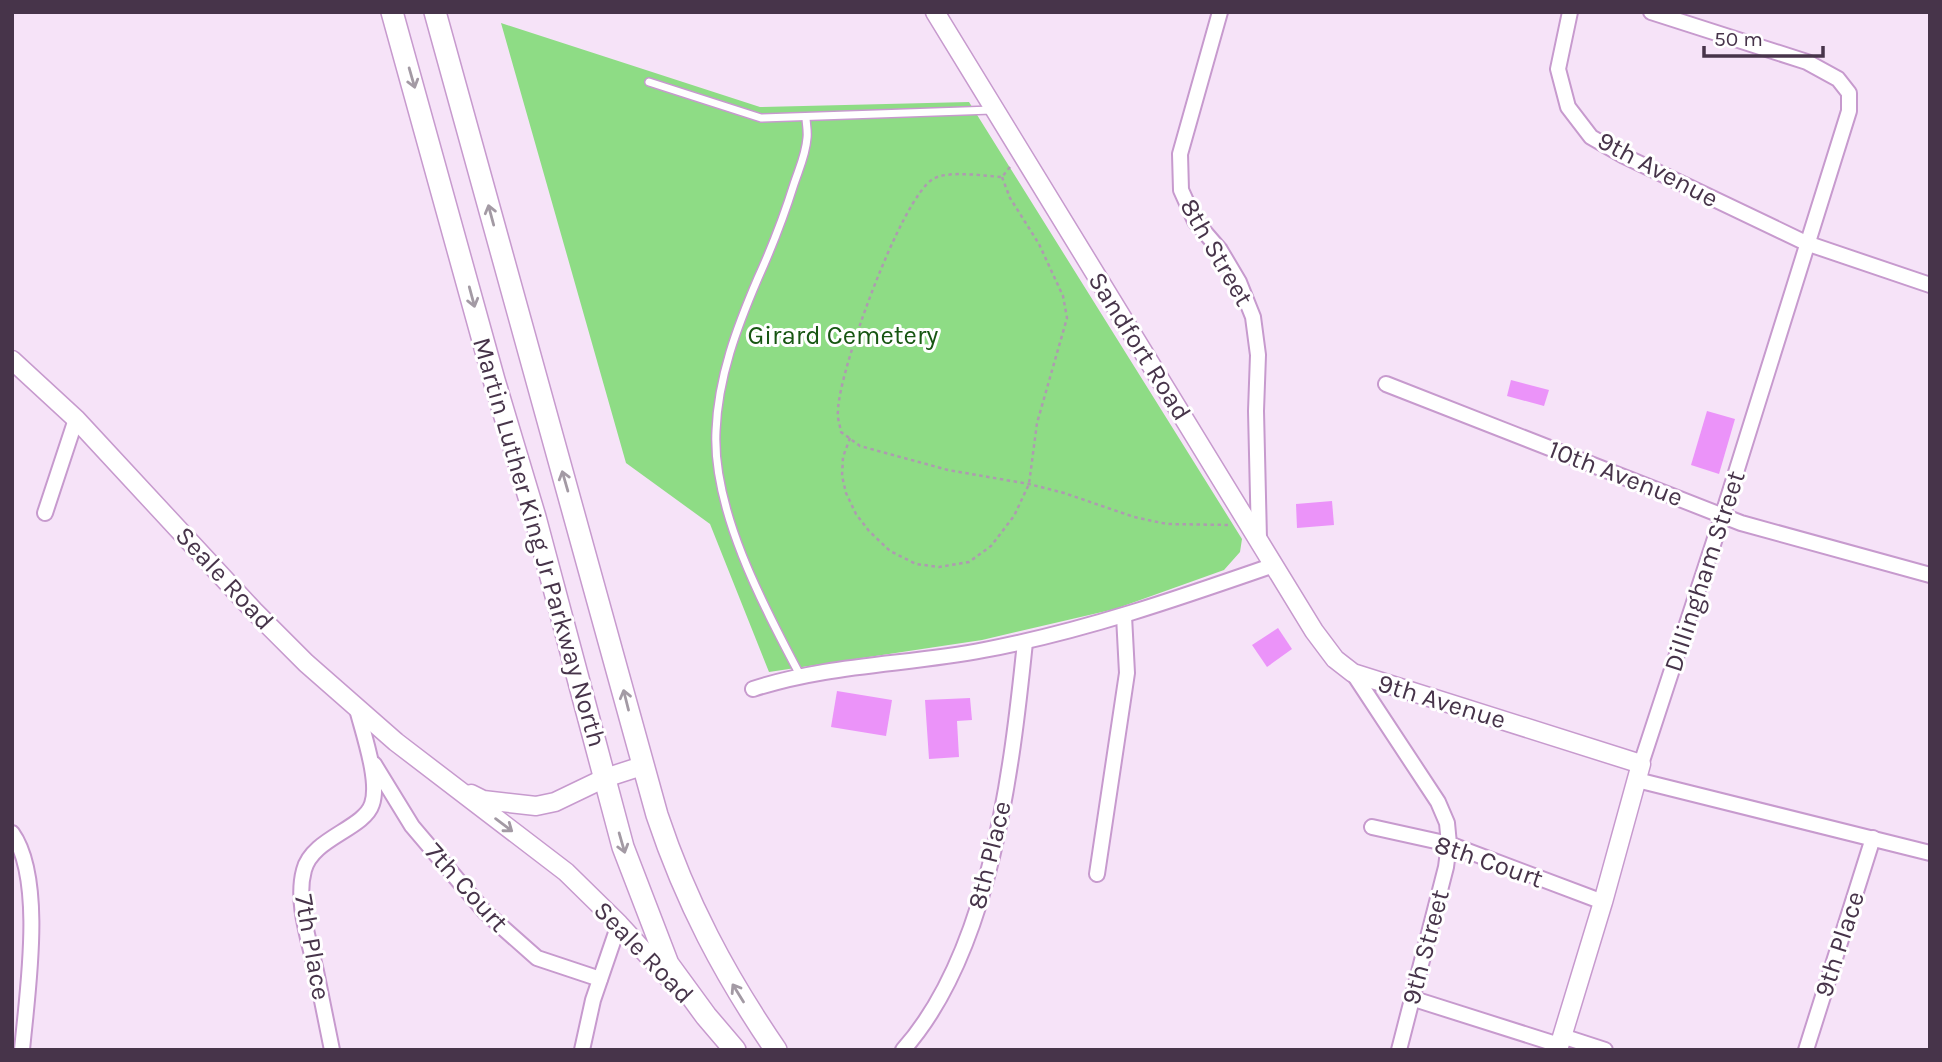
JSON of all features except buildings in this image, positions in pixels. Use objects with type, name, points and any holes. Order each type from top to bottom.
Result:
[{"type":"main road","name":"Martin Luther King Jr Parkway North","points":[[393,12],[494,380],[535,517],[623,847],[667,964],[735,1050]]},
{"type":"main road","name":"Martin Luther King Jr Parkway North","points":[[435,12],[616,660],[642,766],[670,855],[699,923],[735,988],[775,1050]]},
{"type":"street","name":"Sandfort Road","points":[[934,12],[1314,631],[1335,660],[1353,673]]},
{"type":"street","name":"8th Street","points":[[1220,12],[1180,154],[1181,190],[1195,221],[1220,250],[1240,282],[1253,317],[1258,355],[1256,411],[1259,539]]},
{"type":"street","name":"9th Avenue","points":[[1570,12],[1558,69],[1567,107],[1591,137],[1623,156],[1806,243],[1930,285]]},
{"type":"street","name":"Dillingham Street","points":[[1560,1044],[1639,772],[1849,111],[1849,93],[1838,79],[1807,62],[1651,12]]},
{"type":"street","name":"Seale Road","points":[[12,360],[76,419],[254,611],[306,663],[357,709],[449,784],[566,872],[706,1016]]},
{"type":"street","name":"10th Avenue","points":[[1386,384],[1741,523],[1930,575]]},
{"type":"street","points":[[45,513],[76,419]]},
{"type":"street","points":[[753,688],[800,676],[1025,642],[1124,616],[1275,565]]},
{"type":"street","points":[[1097,874],[1127,673],[1124,616]]},
{"type":"street","name":"8th Place","points":[[903,1050],[951,976],[978,907],[998,826],[1014,743],[1025,642]]},
{"type":"street","name":"9th Avenue","points":[[1353,673],[1639,772],[1930,853]]},
{"type":"street","name":"9th Avenue","points":[[1353,673],[1438,802],[1447,822],[1449,844]]},
{"type":"street","name":"7th Place","points":[[332,1050],[304,918],[301,882],[305,865],[325,841],[368,813],[373,803],[374,784],[357,709]]},
{"type":"street","name":"7th Court","points":[[367,754],[412,826],[485,912],[537,958],[600,979]]},
{"type":"street","name":"Seale Road","points":[[449,784],[483,800],[536,806],[555,802],[605,778],[642,766]]},
{"type":"street","name":"8th Court","points":[[1372,827],[1449,844],[1603,902]]},
{"type":"street","points":[[12,833],[24,856],[30,891],[31,928],[22,1050]]},
{"type":"street","name":"9th Place","points":[[1806,1050],[1873,838]]},
{"type":"street","name":"9th Street","points":[[1399,1050],[1439,900],[1449,844]]},
{"type":"street","points":[[583,1050],[593,1000],[619,924]]},
{"type":"street","points":[[1411,998],[1560,1044],[1605,1050]]},
{"type":"lane","points":[[649,82],[761,118],[994,109]]},
{"type":"lane","points":[[800,676],[774,626],[737,542],[719,478],[715,433],[719,403],[737,327],[777,236],[803,157],[807,138],[806,117]]},
{"type":"path","points":[[1002,177],[1021,153]]},
{"type":"path","points":[[1002,177],[944,174],[931,179],[915,199],[891,242],[877,277],[846,373],[837,410],[841,432],[860,446],[948,470],[1064,493],[1134,517],[1167,524],[1249,524]]},
{"type":"path","points":[[850,439],[842,476],[846,493],[856,514],[890,551],[916,564],[939,567],[969,562],[991,546],[1014,516],[1029,484],[1037,423],[1067,318],[1063,296],[1039,244],[1010,198],[1002,177]]},
{"type":"green space","name":"Girard Cemetery","points":[[501,23],[760,107],[969,102],[1242,539],[1240,552],[1224,570],[1115,609],[982,640],[769,672],[710,524],[626,463]]}]
